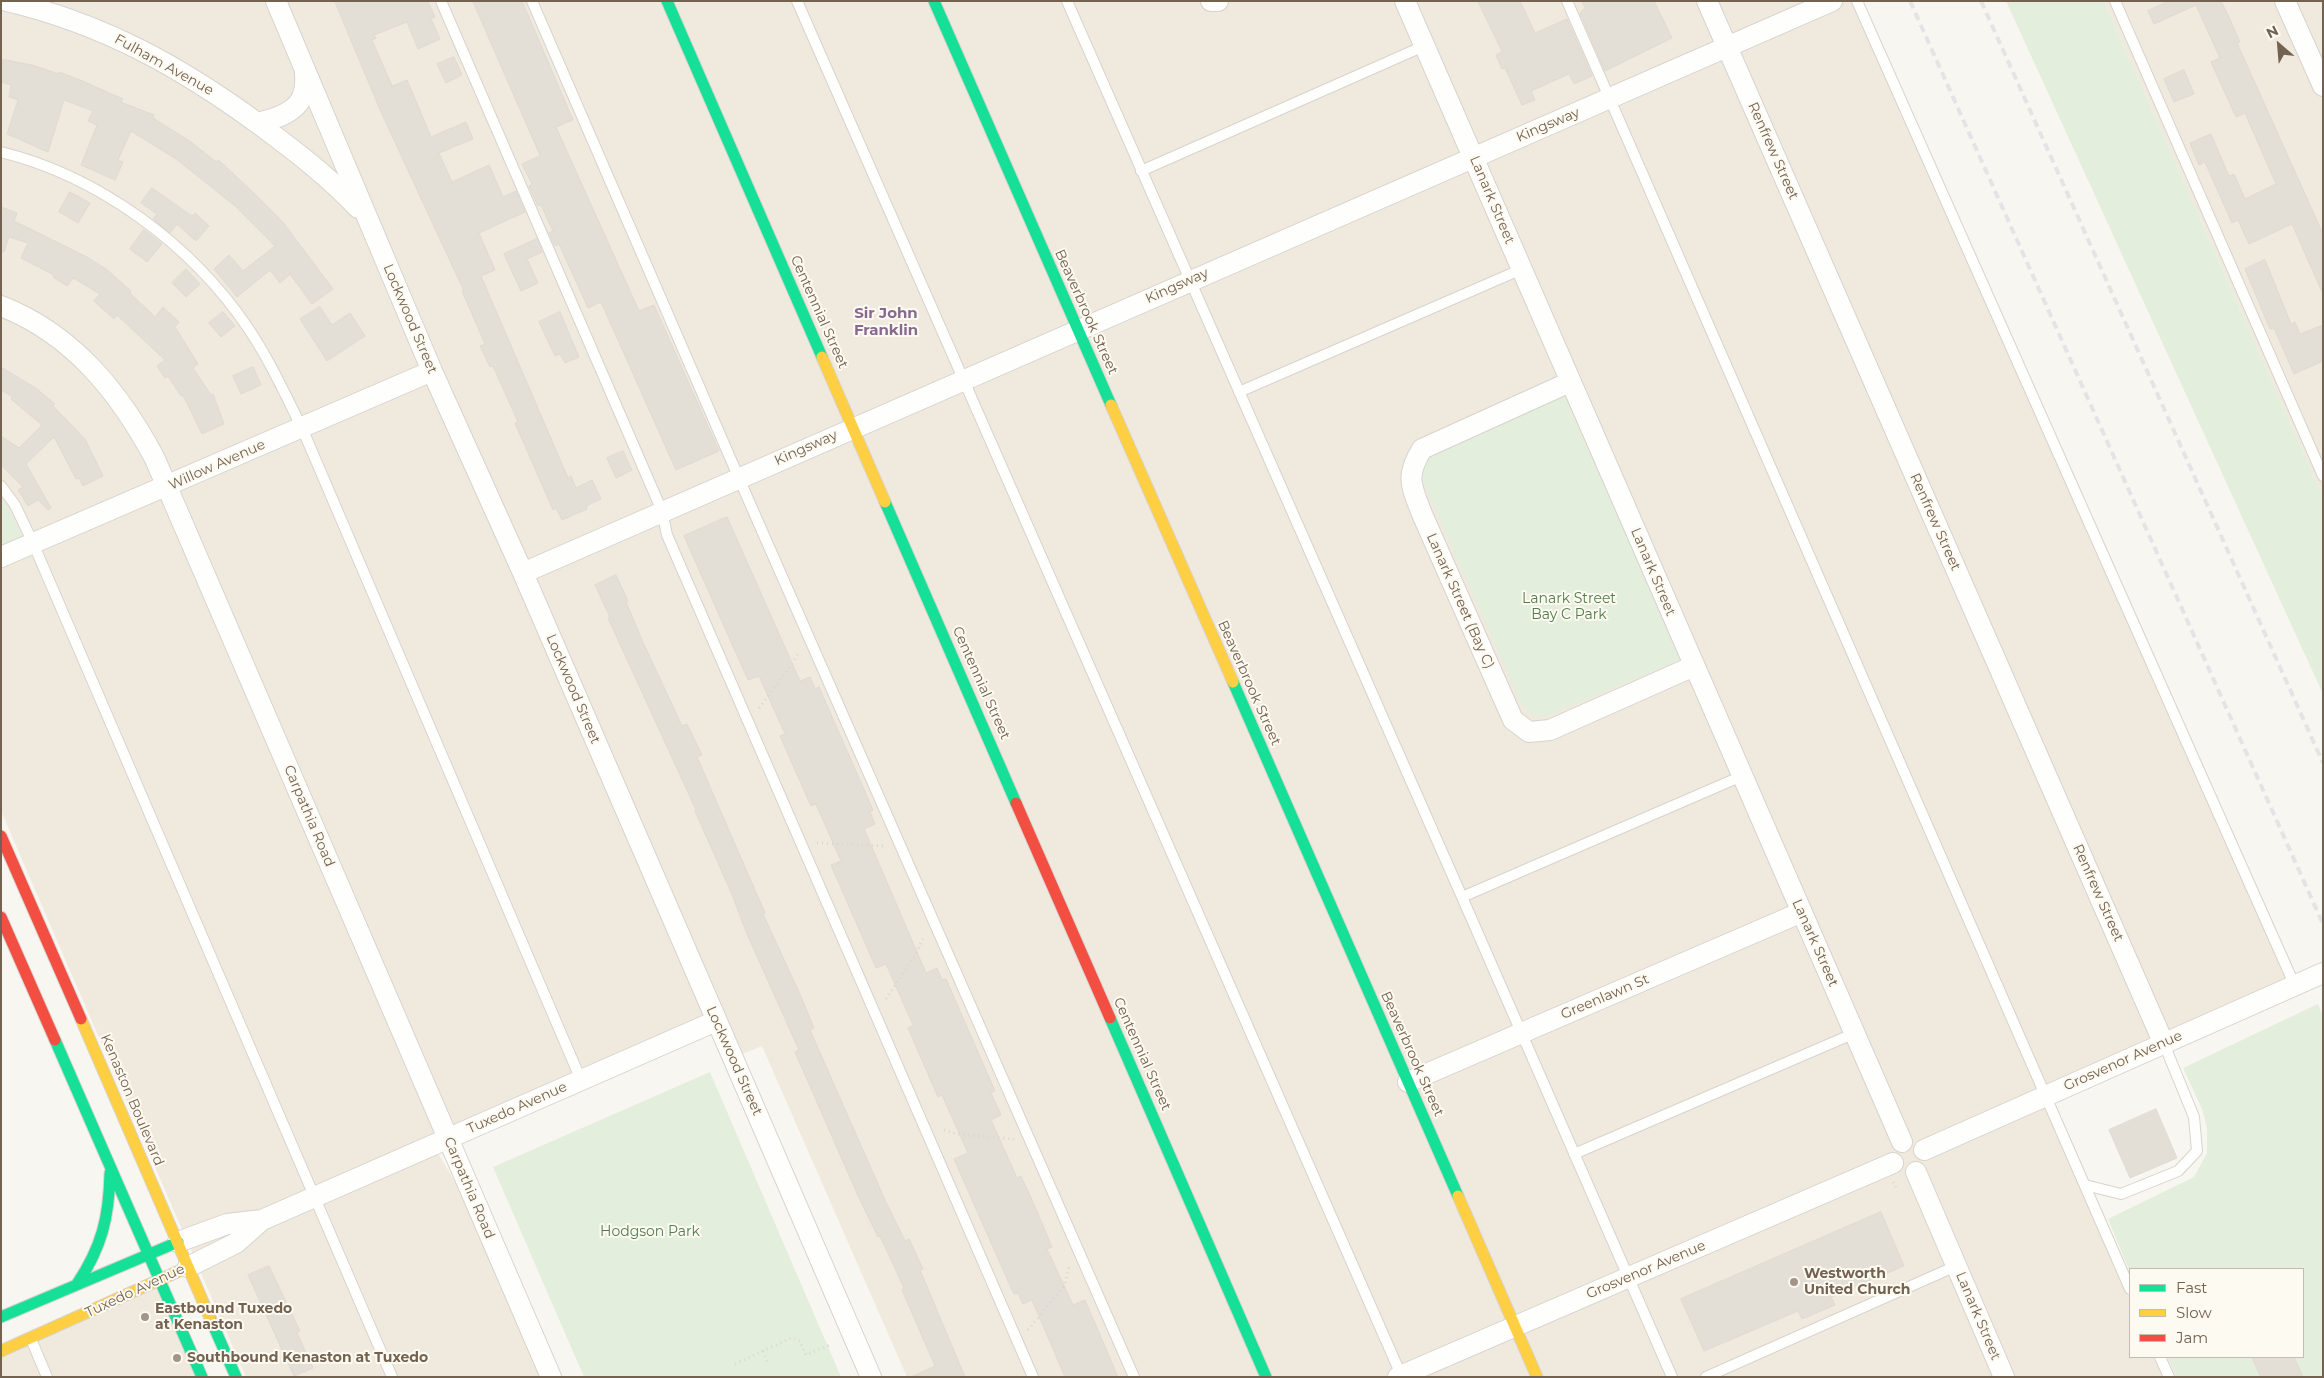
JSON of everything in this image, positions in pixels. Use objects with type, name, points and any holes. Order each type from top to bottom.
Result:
[{"type":"street","name":"Fulham Avenue","points":[[7,1],[52,13],[132,44],[193,78],[318,169],[365,215]]},
{"type":"street","name":"Lockwood Street","points":[[276,1],[432,371],[523,573],[871,1377]]},
{"type":"street","name":"Centennial Street","points":[[667,1],[1266,1377]]},
{"type":"street","name":"Beaverbrook Street","points":[[934,1],[1537,1377]]},
{"type":"street","points":[[1211,1],[1218,1]]},
{"type":"street","name":"Lanark Street","points":[[1405,1],[1902,1142]]},
{"type":"street","name":"Renfrew Street","points":[[1707,1],[2164,1044]]},
{"type":"street","name":"Kingsway","points":[[523,573],[738,477],[1474,156],[1728,48],[1832,1]]},
{"type":"street","points":[[2286,1],[2323,86]]},
{"type":"street","points":[[257,123],[275,119],[296,106],[304,91],[305,66]]},
{"type":"street","name":"Carpathia Road","points":[[1,306],[26,317],[60,340],[106,382],[127,409],[143,435],[168,487],[550,1377]]},
{"type":"street","name":"Willow Avenue","points":[[1,558],[432,371]]},
{"type":"street","name":"Lanark Street (Bay C)","points":[[1570,382],[1422,448],[1412,466],[1411,485],[1430,532],[1513,720],[1529,732],[1550,730],[1694,666]]},
{"type":"street","name":"Kenaston Boulevard","points":[[1,836],[236,1377]]},
{"type":"street","name":"Greenlawn St","points":[[1408,1082],[1802,912]]},
{"type":"street","points":[[1,916],[202,1377]]},
{"type":"street","name":"Grosvenor Avenue","points":[[1924,1150],[2323,973]]},
{"type":"street","name":"Tuxedo Avenue","points":[[1,1317],[178,1242],[227,1224],[262,1220],[716,1021]]},
{"type":"street","points":[[1912,1140],[1924,1150],[1926,1155],[1924,1166],[1916,1172],[1911,1174],[1900,1172],[1893,1163],[1892,1153],[1898,1144],[1902,1142],[1912,1140]]},
{"type":"street","name":"Grosvenor Avenue","points":[[1401,1376],[1893,1163]]},
{"type":"street","points":[[77,1284],[93,1261],[104,1235],[110,1202],[110,1166]]},
{"type":"street","name":"Lanark Street","points":[[1916,1172],[2004,1377]]},
{"type":"street","name":"Tuxedo Avenue","points":[[1,1351],[160,1281],[236,1243],[262,1220]]},
{"type":"lane","points":[[441,1],[662,511],[675,553],[1033,1377]]},
{"type":"lane","points":[[532,1],[738,477],[1134,1377]]},
{"type":"lane","points":[[798,1],[1401,1376]]},
{"type":"lane","points":[[1067,1],[1672,1377]]},
{"type":"lane","points":[[1567,1],[2129,1287]]},
{"type":"lane","points":[[1857,1],[2295,986]]},
{"type":"lane","points":[[2115,1],[2323,476]]},
{"type":"lane","points":[[1141,171],[1424,46]]},
{"type":"lane","points":[[1,152],[78,180],[131,212],[177,248],[219,292],[248,327],[266,357],[302,428],[581,1080]]},
{"type":"lane","points":[[1239,392],[1522,270]]},
{"type":"lane","points":[[1,486],[15,505],[33,543],[392,1377]]},
{"type":"lane","points":[[1462,897],[1742,776]]},
{"type":"lane","points":[[1574,1154],[1855,1033]]},
{"type":"lane","points":[[2085,1186],[2121,1194],[2178,1171],[2197,1151],[2194,1117],[2164,1044]]},
{"type":"lane","points":[[1706,1377],[1956,1266]]},
{"type":"lane","points":[[30,1338],[47,1377]]},
{"type":"lane","points":[[2160,1358],[2169,1377]]},
{"type":"path","points":[[759,708],[794,660],[800,648]]},
{"type":"path","points":[[816,843],[885,846]]},
{"type":"path","points":[[886,999],[916,954],[924,936]]},
{"type":"path","points":[[944,1130],[957,1134],[1014,1139]]},
{"type":"path","points":[[1028,1330],[1064,1286],[1069,1266]]},
{"type":"path","points":[[735,1364],[790,1338],[800,1341],[806,1355],[832,1344]]},
{"type":"path","points":[[763,1351],[768,1363]]},
{"type":"shaded area","points":[[1,1],[1857,1],[2295,986],[2046,1096],[2129,1287],[2129,1358],[2160,1358],[2169,1377],[907,1377],[762,1046],[732,1058],[716,1021],[428,1137],[457,1185],[540,1377],[246,1377],[1,811]]},
{"type":"shaded area","points":[[2104,1],[2323,1],[2323,497]]},
{"type":"shaded area","points":[[160,1281],[201,1377],[1,1377],[1,1352]]},
{"type":"green space","points":[[2006,1],[2104,1],[2323,497],[2323,694]]},
{"type":"green space","name":"Lanark Street Bay C Park","points":[[1563,393],[1682,659],[1545,717],[1532,715],[1521,703],[1422,479],[1424,465],[1429,457]]},
{"type":"green space","points":[[1,495],[21,534],[20,539],[1,551]]},
{"type":"green space","points":[[2318,1004],[2323,1016],[2323,1377],[2176,1377],[2167,1358],[2304,1358],[2304,1268],[2129,1268],[2129,1270],[2108,1219],[2194,1177],[2207,1153],[2207,1128],[2202,1109],[2183,1068]]},
{"type":"green space","name":"Hodgson Park","points":[[710,1072],[841,1377],[584,1377],[493,1167]]},
{"type":"building","points":[[335,1],[428,1],[435,17],[431,19],[440,39],[418,49],[407,22],[374,35],[376,38],[372,40],[392,86],[407,80],[431,137],[466,122],[473,139],[439,153],[452,182],[489,165],[503,197],[516,191],[525,212],[479,233],[495,270],[481,276],[568,478],[571,476],[576,488],[592,480],[601,499],[586,506],[587,509],[562,520],[556,508],[553,510],[515,423],[518,422],[493,366],[490,367],[480,346],[485,344],[462,291],[464,291],[381,112]]},
{"type":"building","points":[[473,1],[522,1],[573,120],[556,127],[639,311],[654,305],[719,451],[676,470],[601,302],[588,308],[559,244],[555,246],[549,233],[553,231],[541,205],[538,206],[529,186],[532,184],[522,164],[540,156]]},
{"type":"building","points":[[1478,1],[1520,1],[1535,33],[1567,19],[1592,76],[1574,84],[1569,74],[1531,91],[1535,100],[1522,105],[1505,68],[1502,69],[1496,55],[1502,52]]},
{"type":"building","points":[[1582,1],[1654,1],[1672,38],[1605,71],[1580,13],[1585,8]]},
{"type":"building","points":[[2169,1],[2221,1],[2240,42],[2237,43],[2323,234],[2323,294],[2292,224],[2249,244],[2238,220],[2232,223],[2205,162],[2199,165],[2190,143],[2211,134],[2229,176],[2234,174],[2245,199],[2276,184],[2245,113],[2236,117],[2211,62],[2220,58],[2196,5],[2154,24],[2148,11]]},
{"type":"building","points":[[454,57],[462,75],[446,83],[437,64]]},
{"type":"building","points":[[1,59],[32,65],[59,74],[59,72],[123,99],[121,102],[154,115],[153,118],[191,142],[216,162],[218,160],[258,197],[282,221],[333,289],[312,304],[290,274],[280,283],[270,270],[237,297],[214,269],[229,255],[243,271],[275,246],[234,205],[176,159],[131,131],[118,160],[123,162],[115,180],[81,165],[97,125],[88,121],[93,111],[64,100],[48,152],[7,134],[18,100],[9,97],[11,85],[1,82]]},
{"type":"building","points":[[2184,70],[2194,94],[2174,102],[2164,79]]},
{"type":"building","points":[[152,188],[192,216],[195,213],[209,226],[196,241],[177,224],[170,233],[153,219],[157,214],[141,203]]},
{"type":"building","points":[[70,192],[90,203],[78,223],[59,212]]},
{"type":"building","points":[[1,207],[17,213],[14,221],[87,257],[106,269],[131,291],[130,293],[155,317],[163,307],[179,322],[175,327],[198,364],[193,368],[211,395],[213,394],[224,424],[202,434],[183,395],[181,396],[168,376],[165,378],[157,366],[165,360],[117,315],[114,319],[94,301],[100,294],[73,278],[67,286],[53,277],[54,275],[21,258],[28,243],[9,237],[4,252],[1,252]]},
{"type":"building","points":[[144,230],[162,244],[147,262],[130,249]]},
{"type":"building","points":[[537,239],[542,252],[527,259],[538,283],[521,291],[504,254]]},
{"type":"building","points":[[2265,260],[2291,324],[2295,322],[2300,334],[2323,325],[2323,361],[2294,374],[2274,328],[2270,329],[2245,269]]},
{"type":"building","points":[[186,269],[200,284],[186,297],[172,283]]},
{"type":"building","points":[[320,307],[332,325],[350,313],[365,336],[327,361],[300,319]]},
{"type":"building","points":[[223,312],[235,326],[221,337],[209,323]]},
{"type":"building","points":[[560,312],[579,357],[565,363],[560,354],[555,356],[539,322]]},
{"type":"building","points":[[1,367],[37,389],[55,404],[53,406],[85,439],[103,476],[83,486],[79,478],[76,479],[54,437],[26,464],[51,508],[48,510],[38,500],[28,506],[18,490],[23,487],[1,465],[1,436],[19,448],[42,425],[11,399],[13,397],[1,390]]},
{"type":"building","points":[[253,367],[261,385],[241,394],[233,376]]},
{"type":"building","points":[[623,451],[632,470],[616,478],[607,458]]},
{"type":"building","points":[[727,517],[800,681],[810,677],[815,689],[819,687],[873,810],[870,812],[875,824],[864,829],[926,973],[937,968],[942,980],[946,979],[995,1091],[991,1093],[1001,1115],[991,1120],[1017,1178],[1021,1176],[1033,1202],[1052,1247],[1047,1249],[1073,1305],[1085,1300],[1118,1377],[1065,1377],[1032,1300],[1023,1304],[1018,1293],[1014,1294],[1008,1281],[954,1159],[968,1153],[942,1095],[938,1097],[908,1028],[913,1025],[886,964],[876,968],[831,865],[841,861],[816,804],[811,806],[780,736],[785,734],[759,676],[748,680],[684,536]]},
{"type":"building","points":[[616,575],[642,640],[682,726],[687,724],[702,755],[697,757],[765,913],[763,914],[814,1028],[810,1030],[885,1200],[905,1241],[909,1239],[923,1269],[920,1270],[965,1377],[911,1377],[935,1366],[902,1290],[904,1288],[880,1236],[878,1237],[859,1198],[795,1052],[799,1050],[747,934],[696,810],[608,618],[610,617],[595,585]]},
{"type":"building","points":[[2156,1109],[2177,1158],[2130,1178],[2109,1130]]},
{"type":"building","name":"Westworth United Church","points":[[1881,1212],[1904,1266],[1831,1297],[1835,1305],[1802,1319],[1798,1311],[1704,1351],[1681,1299]]},
{"type":"building","points":[[269,1266],[300,1331],[297,1333],[313,1368],[294,1376],[248,1275]]},
{"type":"building","points":[[2252,1358],[2294,1358],[2303,1377],[2261,1377]]},
{"type":"railway","points":[[1910,1],[2323,924]]},
{"type":"railway","points":[[1981,1],[2323,763]]},
{"type":"traffic: fast","points":[[667,1],[822,357]]},
{"type":"traffic: fast","points":[[934,1],[1111,405]]},
{"type":"traffic: fast","points":[[885,502],[1016,803]]},
{"type":"traffic: fast","points":[[1233,682],[1458,1196]]},
{"type":"traffic: fast","points":[[1110,1018],[1266,1377]]},
{"type":"traffic: fast","points":[[55,1040],[202,1377]]},
{"type":"traffic: fast","points":[[77,1284],[93,1257],[106,1218],[110,1173]]},
{"type":"traffic: fast","points":[[1,1317],[178,1242]]},
{"type":"traffic: fast","points":[[210,1318],[236,1377]]},
{"type":"traffic: slow","points":[[822,357],[885,502]]},
{"type":"traffic: slow","points":[[1111,405],[1233,682]]},
{"type":"traffic: slow","points":[[81,1019],[210,1318]]},
{"type":"traffic: slow","points":[[1458,1196],[1537,1377]]},
{"type":"traffic: slow","points":[[1,1351],[188,1267]]},
{"type":"traffic: jam","points":[[1016,803],[1110,1018]]},
{"type":"traffic: jam","points":[[1,836],[81,1019]]},
{"type":"traffic: jam","points":[[1,917],[55,1040]]},
{"type":"place","name":"Westworth United Church","points":[[1794,1282]]},
{"type":"place","name":"Eastbound Tuxedo at Kenaston","points":[[145,1317]]},
{"type":"place","name":"Southbound Kenaston at Tuxedo","points":[[177,1358]]},
{"type":"district","name":"Sir John Franklin","points":[[886,322]]}]
